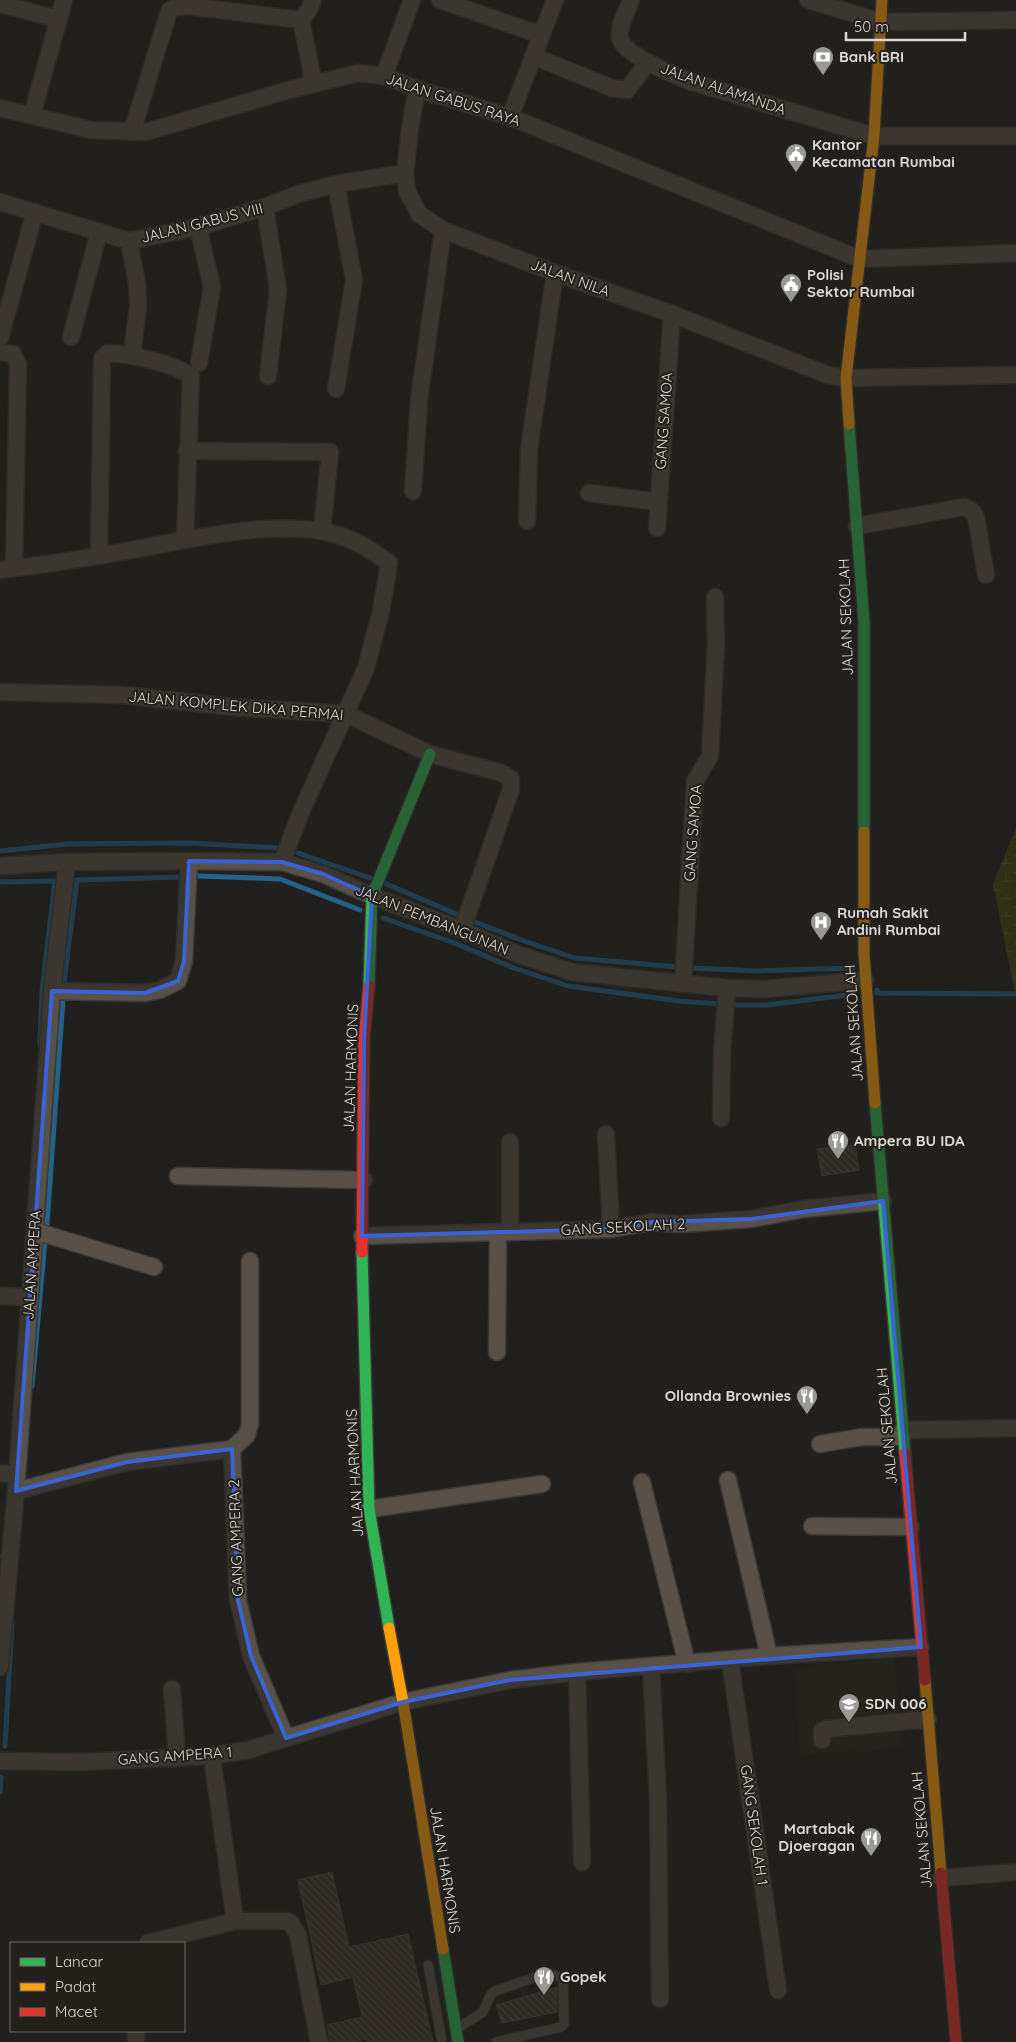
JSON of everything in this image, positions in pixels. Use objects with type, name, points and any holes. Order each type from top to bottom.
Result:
[{"type":"street","points":[[32,115],[64,0]]},
{"type":"street","points":[[301,20],[309,10],[313,0]]},
{"type":"street","points":[[384,76],[412,0]]},
{"type":"street","points":[[440,0],[541,36]]},
{"type":"street","points":[[510,117],[555,0]]},
{"type":"street","name":"JALAN ALAMANDA","points":[[631,0],[620,31],[620,38],[625,46],[663,71],[692,82],[874,136],[1016,136]]},
{"type":"street","points":[[808,0],[880,22],[1016,20]]},
{"type":"street","name":"JALAN SEKOLAH","points":[[882,0],[874,136],[846,378],[864,622],[865,980],[956,2042]]},
{"type":"street","points":[[0,4],[58,19]]},
{"type":"street","points":[[132,132],[169,10],[175,7],[188,6],[301,20]]},
{"type":"street","points":[[301,20],[314,84]]},
{"type":"street","points":[[533,56],[612,88],[627,90],[648,62]]},
{"type":"street","name":"JALAN GABUS RAYA","points":[[0,108],[91,130],[146,132],[358,73],[384,76],[417,89],[510,117],[860,259]]},
{"type":"street","name":"JALAN NILA","points":[[417,89],[405,173],[407,192],[419,214],[443,230],[555,273],[672,314],[822,374],[846,378],[1016,375]]},
{"type":"street","name":"JALAN GABUS VIII","points":[[0,202],[129,241],[198,227],[265,207],[298,194],[336,184],[405,173]]},
{"type":"street","points":[[336,184],[354,280],[336,388]]},
{"type":"street","points":[[265,207],[278,290],[268,376]]},
{"type":"street","points":[[0,338],[35,212]]},
{"type":"street","points":[[198,227],[212,287],[198,362]]},
{"type":"street","points":[[413,491],[419,400],[443,230]]},
{"type":"street","points":[[72,337],[99,232]]},
{"type":"street","points":[[129,241],[137,283],[138,306],[132,356]]},
{"type":"street","points":[[860,259],[1016,253]]},
{"type":"street","points":[[526,521],[529,449],[555,273]]},
{"type":"street","name":"GANG SAMOA","points":[[657,528],[672,314]]},
{"type":"street","points":[[0,352],[13,354],[18,364],[7,569],[279,527],[322,531],[355,540],[389,563],[381,610],[366,668],[301,812],[282,862]]},
{"type":"street","points":[[99,556],[102,359],[108,353],[132,356],[180,369],[191,376],[186,540]]},
{"type":"street","points":[[188,451],[330,452],[322,531]]},
{"type":"street","points":[[589,494],[658,502]]},
{"type":"street","points":[[857,526],[964,507],[968,508],[976,517],[986,575]]},
{"type":"street","name":"GANG SAMOA","points":[[684,984],[695,781],[710,756],[716,645],[715,597]]},
{"type":"street","name":"JALAN KOMPLEK DIKA PERMAI","points":[[0,692],[123,695],[233,707],[346,714],[430,754],[502,773],[511,779],[511,789],[462,930]]},
{"type":"street","points":[[372,896],[430,754]]},
{"type":"street","points":[[52,991],[145,993],[160,990],[178,981],[184,961],[189,861]]},
{"type":"street","name":"JALAN PEMBANGUNAN","points":[[0,866],[67,862],[282,862],[323,874],[372,896],[462,930],[517,954],[572,972],[727,988],[765,989],[865,980]]},
{"type":"street","name":"JALAN AMPERA","points":[[0,1667],[17,1483],[52,991],[67,862]]},
{"type":"street","name":"JALAN HARMONIS","points":[[372,896],[370,976],[364,1040],[362,1236],[369,1509],[377,1565],[403,1702],[458,2042]]},
{"type":"street","points":[[721,1118],[722,1052],[727,988]]},
{"type":"street","points":[[606,1134],[611,1229]]},
{"type":"street","points":[[497,1352],[510,1142]]},
{"type":"street","points":[[178,1176],[364,1180]]},
{"type":"street","name":"GANG SEKOLAH 2","points":[[362,1236],[611,1229],[652,1222],[680,1224],[751,1219],[804,1209],[883,1200]]},
{"type":"street","points":[[35,1231],[154,1267]]},
{"type":"street","points":[[0,1473],[17,1483],[128,1462],[232,1449],[247,1435],[250,1424],[250,1261]]},
{"type":"street","points":[[0,1296],[30,1297]]},
{"type":"street","points":[[820,1444],[903,1433],[1016,1428]]},
{"type":"street","name":"GANG AMPERA 2","points":[[232,1449],[238,1600],[251,1656],[286,1738]]},
{"type":"street","points":[[728,1480],[768,1656]]},
{"type":"street","points":[[642,1482],[687,1664]]},
{"type":"street","points":[[369,1509],[542,1484]]},
{"type":"street","points":[[812,1526],[911,1527]]},
{"type":"street","points":[[403,1702],[510,1680],[576,1672],[768,1656],[922,1647]]},
{"type":"street","name":"GANG SEKOLAH 1","points":[[730,1660],[778,1990]]},
{"type":"street","points":[[651,1667],[659,1808],[660,1999]]},
{"type":"street","points":[[576,1672],[582,1862]]},
{"type":"street","points":[[172,1689],[177,1758]]},
{"type":"street","name":"GANG AMPERA 1","points":[[0,1761],[81,1762],[212,1756],[248,1750],[403,1702]]},
{"type":"street","points":[[822,1740],[822,1731],[826,1729],[928,1719]]},
{"type":"street","points":[[212,1756],[235,1921]]},
{"type":"street","points":[[941,1878],[1016,1872]]},
{"type":"street","points":[[152,1942],[235,1921],[285,1921],[291,1923],[295,1927],[319,2042]]},
{"type":"lane","points":[[428,1965],[442,2042]]},
{"type":"lane","points":[[456,2030],[482,2012],[490,1994],[495,1991],[548,1973],[563,1978],[564,2024],[496,2042]]},
{"type":"highlighted area","points":[[189,861],[282,862],[323,874],[372,896],[364,1040],[362,1236],[611,1229],[652,1222],[751,1219],[883,1201],[921,1647],[510,1680],[403,1702],[286,1738],[251,1656],[238,1600],[232,1449],[127,1462],[16,1491],[52,991],[145,993],[178,981],[184,961]]},
{"type":"shaded area","name":"SDN 006","points":[[894,1657],[902,1747],[800,1756],[795,1669]]},
{"type":"green space","points":[[1016,828],[1016,999],[993,884]]},
{"type":"building","name":"Ampera BU IDA","points":[[855,1145],[859,1170],[822,1176],[817,1149]]},
{"type":"building","points":[[332,1872],[349,1947],[408,1934],[433,2042],[367,2042],[367,2039],[355,2042],[330,2042],[327,2025],[362,2017],[353,1977],[321,1985],[298,1880]]},
{"type":"building","name":"Gopek","points":[[557,1987],[557,2012],[502,2023],[496,2005]]},
{"type":"waterway","points":[[0,851],[67,844],[189,843],[278,848]]},
{"type":"waterway","points":[[298,853],[370,878]]},
{"type":"waterway","points":[[198,876],[280,879],[360,910]]},
{"type":"waterway","points":[[64,982],[77,880],[182,877]]},
{"type":"waterway","points":[[0,882],[55,881],[42,991],[40,1043]]},
{"type":"waterway","points":[[384,883],[463,917]]},
{"type":"waterway","points":[[383,918],[457,944],[511,967],[568,986],[679,1001],[721,1004]]},
{"type":"waterway","points":[[470,920],[575,958],[678,967]]},
{"type":"waterway","points":[[693,968],[757,971],[853,968]]},
{"type":"waterway","points":[[877,990],[877,993],[1016,994]]},
{"type":"waterway","points":[[732,1005],[767,1005],[855,994]]},
{"type":"waterway","points":[[47,1224],[63,999]]},
{"type":"waterway","points":[[32,1386],[45,1240]]},
{"type":"waterway","points":[[0,1576],[2,1556]]},
{"type":"waterway","points":[[5,1746],[12,1622]]},
{"type":"waterway","points":[[0,1792],[1,1777]]},
{"type":"traffic: fast","points":[[849,424],[864,622],[864,832]]},
{"type":"traffic: fast","points":[[369,986],[372,896],[430,754]]},
{"type":"traffic: fast","points":[[875,1103],[905,1453]]},
{"type":"traffic: fast","points":[[362,1252],[369,1509],[389,1628]]},
{"type":"traffic: fast","points":[[443,1949],[458,2042]]},
{"type":"traffic: slow","points":[[849,424],[846,378],[874,136],[882,0]]},
{"type":"traffic: slow","points":[[864,832],[864,954],[875,1103]]},
{"type":"traffic: slow","points":[[389,1628],[403,1702],[443,1949]]},
{"type":"traffic: slow","points":[[925,1680],[941,1873]]},
{"type":"traffic: jam","points":[[362,1252],[364,1040],[369,986]]},
{"type":"traffic: jam","points":[[905,1453],[925,1680]]},
{"type":"traffic: jam","points":[[941,1873],[956,2042]]},
{"type":"place","name":"Bank BRI","points":[[823,76]]},
{"type":"place","name":"Kantor Kecamatan Rumbai","points":[[796,173]]},
{"type":"place","name":"Polisi Sektor Rumbai","points":[[791,303]]},
{"type":"place","name":"Rumah Sakit Andini Rumbai","points":[[821,941]]},
{"type":"place","name":"Ampera BU IDA","points":[[838,1160]]},
{"type":"place","name":"Ollanda Brownies","points":[[807,1415]]},
{"type":"place","name":"SDN 006","points":[[849,1723]]},
{"type":"place","name":"Martabak Djoeragan","points":[[871,1857]]},
{"type":"place","name":"Gopek","points":[[544,1996]]}]
